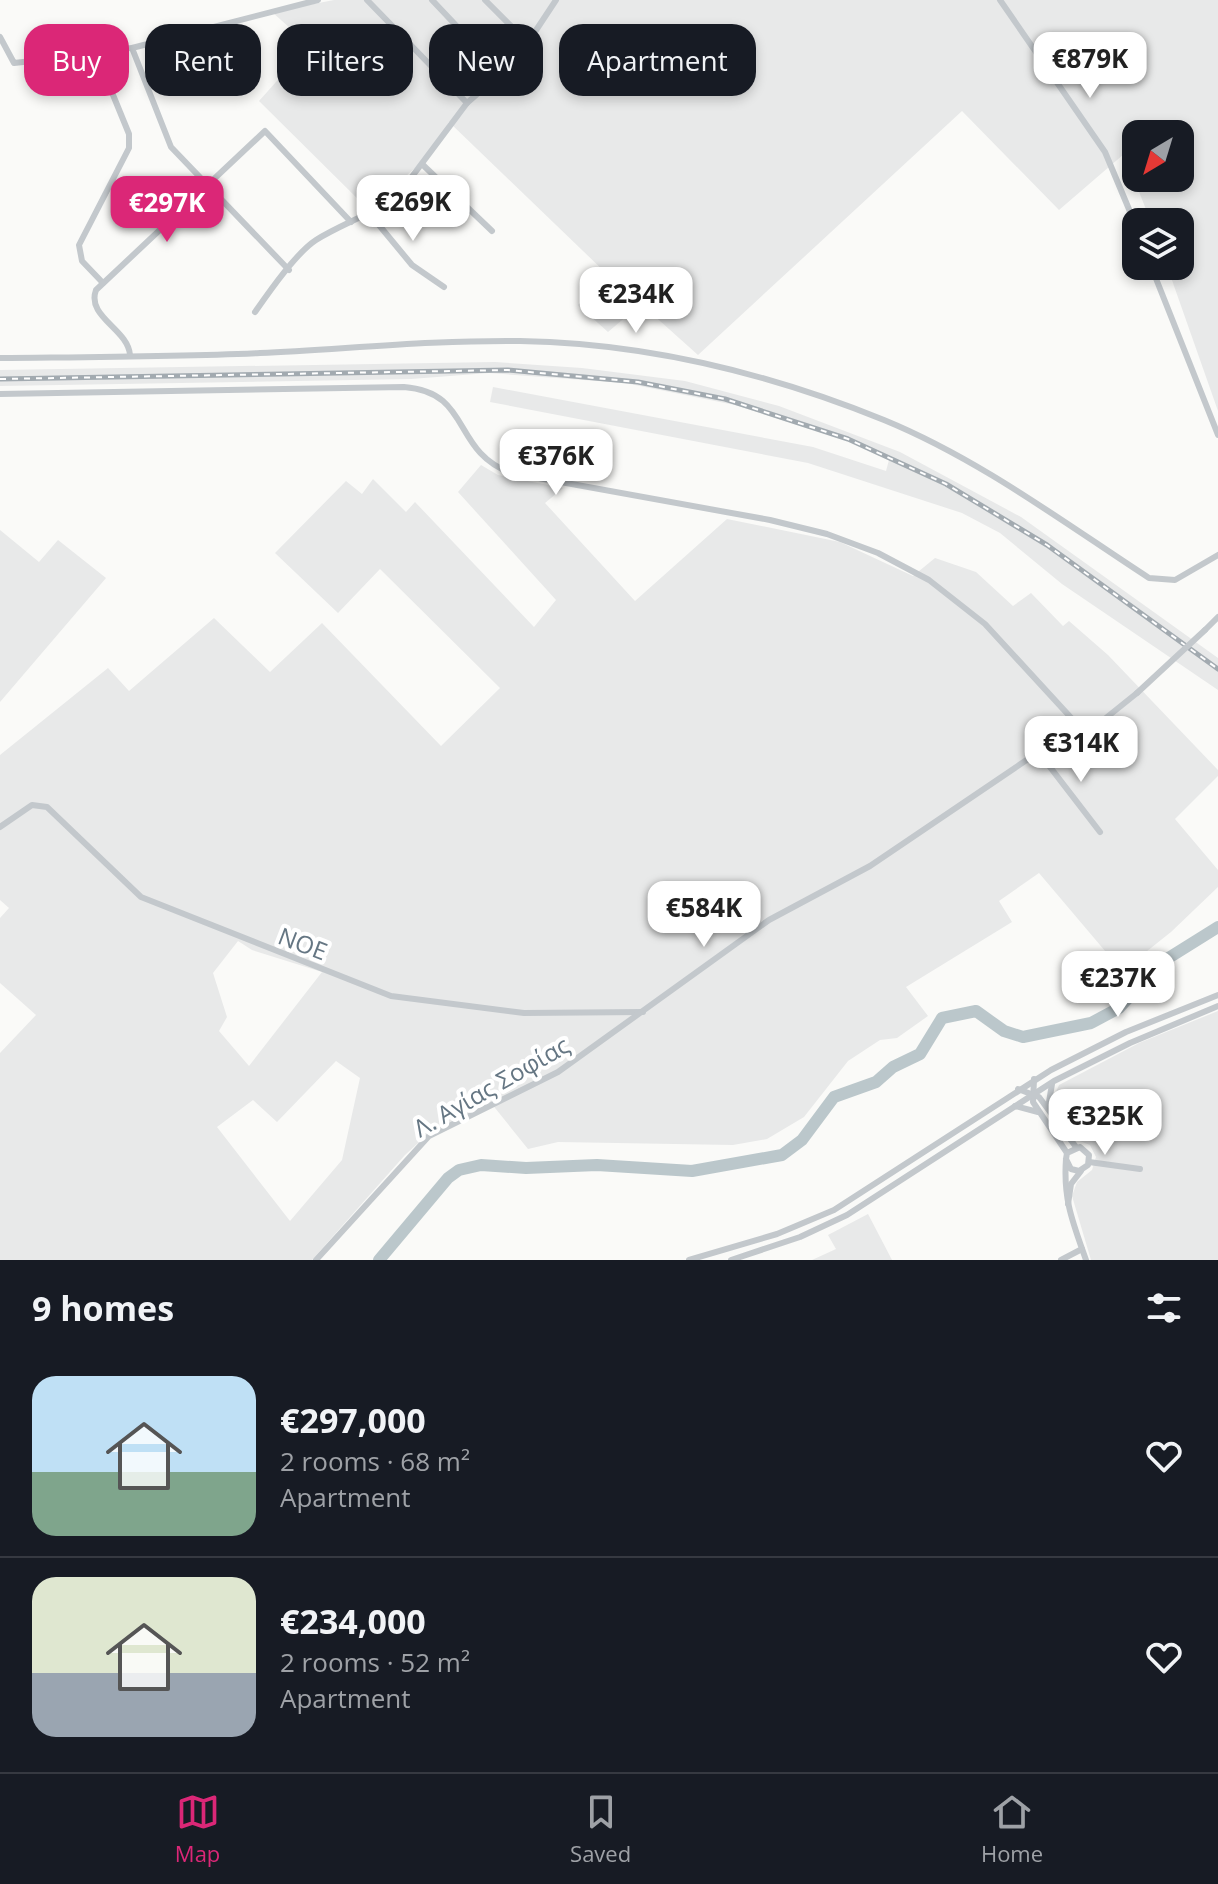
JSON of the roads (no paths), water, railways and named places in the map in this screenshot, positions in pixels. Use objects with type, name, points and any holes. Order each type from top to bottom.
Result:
[{"type":"street","points":[[129,48],[318,0]]},
{"type":"street","points":[[367,0],[467,103]]},
{"type":"street","points":[[432,0],[455,24]]},
{"type":"street","points":[[485,0],[509,24]]},
{"type":"street","points":[[540,24],[556,0]]},
{"type":"street","points":[[1000,0],[1105,152],[1128,208]]},
{"type":"street","points":[[0,37],[14,63],[24,62]]},
{"type":"street","points":[[132,48],[171,147],[289,270]]},
{"type":"street","points":[[103,283],[82,261],[79,245],[125,159],[130,143],[115,96]]},
{"type":"street","points":[[255,312],[269,289],[315,241],[399,194],[475,96]]},
{"type":"street","points":[[130,355],[129,343],[96,308],[93,299],[103,283],[265,131],[351,222]]},
{"type":"street","points":[[423,165],[492,231]]},
{"type":"street","points":[[369,213],[412,265],[444,287]]},
{"type":"street","points":[[1157,280],[1218,435]]},
{"type":"street","points":[[0,358],[493,341],[634,350],[724,367],[822,396],[887,422],[1008,485],[1149,578],[1175,580],[1218,555]]},
{"type":"street","points":[[0,394],[404,387],[432,391],[449,404],[478,454],[500,469],[827,534],[909,568],[985,624],[1086,734]]},
{"type":"street","name":"Λ. Αγίας Σοφίας","points":[[316,1260],[429,1136],[558,1072],[769,920],[870,866],[1000,777],[1040,754],[1086,734],[1137,693],[1218,617]]},
{"type":"street","points":[[1040,754],[1100,832]]},
{"type":"street","name":"NOE","points":[[0,827],[32,805],[47,807],[141,897],[153,904],[215,924],[252,943],[391,996],[524,1013],[643,1012]]},
{"type":"street","points":[[689,1260],[777,1234],[834,1210],[1034,1079],[1126,1032],[1218,995]]},
{"type":"street","points":[[731,1260],[800,1237],[847,1215],[1054,1081],[1130,1043],[1218,1006]]},
{"type":"street","points":[[1034,1079],[1032,1094],[1040,1114],[1067,1156],[1071,1169],[1082,1170]]},
{"type":"street","points":[[1048,1109],[1048,1091],[1054,1081]]},
{"type":"street","points":[[1018,1089],[1032,1094],[1048,1109],[1076,1147],[1087,1152],[1089,1162]]},
{"type":"street","points":[[1011,1106],[1030,1108],[1040,1114]]},
{"type":"street","points":[[1076,1147],[1067,1156],[1064,1196],[1086,1260]]},
{"type":"street","points":[[1089,1162],[1140,1169]]},
{"type":"street","points":[[1069,1211],[1069,1190],[1089,1162]]},
{"type":"street","points":[[1061,1260],[1082,1249]]},
{"type":"waterway","points":[[379,1260],[448,1178],[459,1170],[481,1165],[526,1168],[597,1165],[692,1171],[782,1155],[802,1140],[834,1097],[876,1082],[893,1067],[920,1054],[942,1018],[976,1011],[1004,1031],[1023,1037],[1091,1023],[1119,1008],[1162,962],[1218,927]]},
{"type":"railway","points":[[0,379],[508,370],[638,382],[725,399],[848,439],[946,484],[1047,545],[1218,669]]}]
